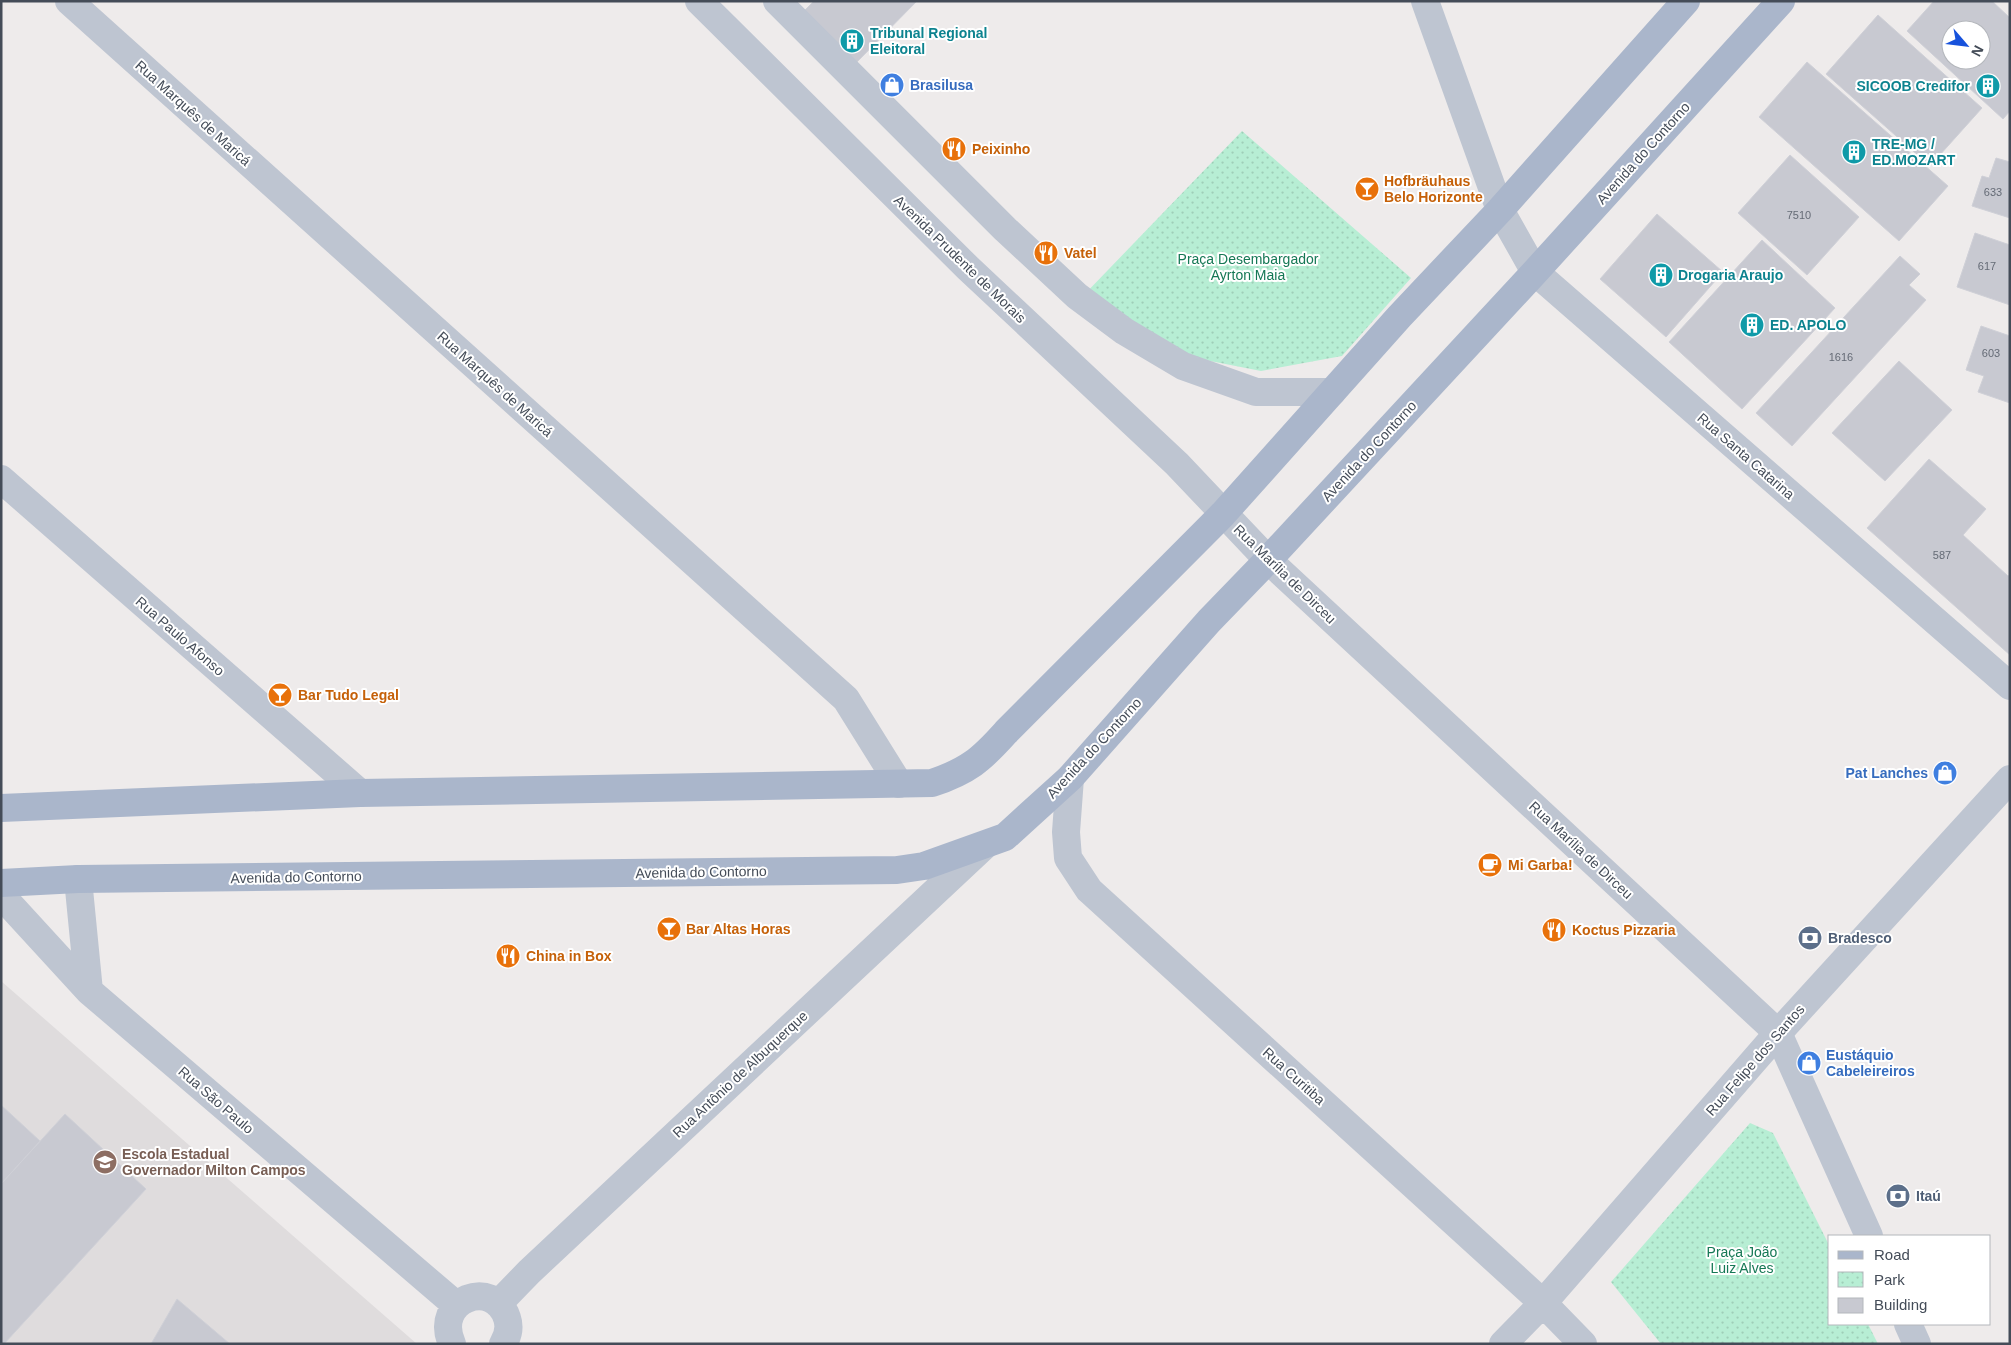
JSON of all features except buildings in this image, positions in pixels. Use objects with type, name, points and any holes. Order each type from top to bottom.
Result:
[{"type":"main road","points":[[1,808],[360,793],[932,783],[957,774],[984,756],[1223,514],[1332,392],[1500,210],[1686,1]]},
{"type":"main road","name":"Avenida do Contorno","points":[[1,883],[78,879],[897,870],[924,866],[1005,837],[1070,778],[1208,621],[1268,560],[1535,272],[1781,1]]},
{"type":"street","name":"Rua Marquês de Maricá","points":[[69,1],[846,699],[899,784]]},
{"type":"street","name":"Avenida Prudente de Morais","points":[[699,1],[968,268],[1177,464],[1223,514]]},
{"type":"street","points":[[777,1],[1005,229],[1077,296],[1124,331],[1183,366],[1256,392],[1332,392]]},
{"type":"street","name":"Rua Santa Catarina","points":[[1425,1],[1500,210],[1535,272],[2010,686]]},
{"type":"street","name":"Rua Paulo Afonso","points":[[1,479],[360,793]]},
{"type":"street","name":"Rua Marília de Dirceu","points":[[1223,514],[1268,560],[1778,1033],[1869,1235]]},
{"type":"street","name":"Rua Curitiba","points":[[1070,778],[1066,832],[1068,858],[1089,890],[1543,1303],[1583,1344]]},
{"type":"street","name":"Rua Felipe dos Santos","points":[[1503,1344],[1543,1303],[1778,1033],[2010,779]]},
{"type":"street","name":"Rua Antônio de Albuquerque","points":[[498,1304],[558,1245],[984,846]]},
{"type":"street","points":[[78,879],[89,991]]},
{"type":"street","name":"Rua São Paulo","points":[[1,896],[89,991],[456,1305]]},
{"type":"street","points":[[452,1344],[447,1324],[450,1314],[456,1305],[472,1297],[482,1297],[498,1304],[504,1311],[508,1329],[503,1344]]},
{"type":"street","points":[[1908,1325],[1917,1344]]},
{"type":"shaded area","name":"Escola Estadual Governador Milton Campos","points":[[1,981],[417,1344],[1,1344]]},
{"type":"green space","name":"Praça Desembargador Ayrton Maia","points":[[1242,131],[1411,278],[1342,356],[1261,371],[1190,357],[1081,298]]},
{"type":"green space","name":"Praça João Luiz Alves","points":[[1750,1123],[1773,1133],[1828,1243],[1828,1325],[1868,1325],[1878,1344],[1661,1344],[1611,1282]]},
{"type":"place","name":"Tribunal Regional Eleitoral","points":[[852,41]]},
{"type":"place","name":"Brasilusa","points":[[892,85]]},
{"type":"place","name":"SICOOB Credifor","points":[[1988,86]]},
{"type":"place","name":"Peixinho","points":[[954,149]]},
{"type":"place","name":"TRE-MG / ED.MOZART","points":[[1854,152]]},
{"type":"place","name":"Hofbräuhaus Belo Horizonte","points":[[1367,189]]},
{"type":"place","name":"Vatel","points":[[1046,253]]},
{"type":"place","name":"Drogaria Araujo","points":[[1661,275]]},
{"type":"place","name":"ED. APOLO","points":[[1752,325]]},
{"type":"place","name":"Bar Tudo Legal","points":[[280,695]]},
{"type":"place","name":"Pat Lanches","points":[[1945,773]]},
{"type":"place","name":"Mi Garba!","points":[[1490,865]]},
{"type":"place","name":"Bar Altas Horas","points":[[669,929]]},
{"type":"place","name":"Koctus Pizzaria","points":[[1554,930]]},
{"type":"place","name":"Bradesco","points":[[1810,938]]},
{"type":"place","name":"China in Box","points":[[508,956]]},
{"type":"place","name":"Eustáquio Cabeleireiros","points":[[1809,1063]]},
{"type":"place","name":"Escola Estadual Governador Milton Campos","points":[[105,1162]]},
{"type":"place","name":"Itaú","points":[[1898,1196]]}]
